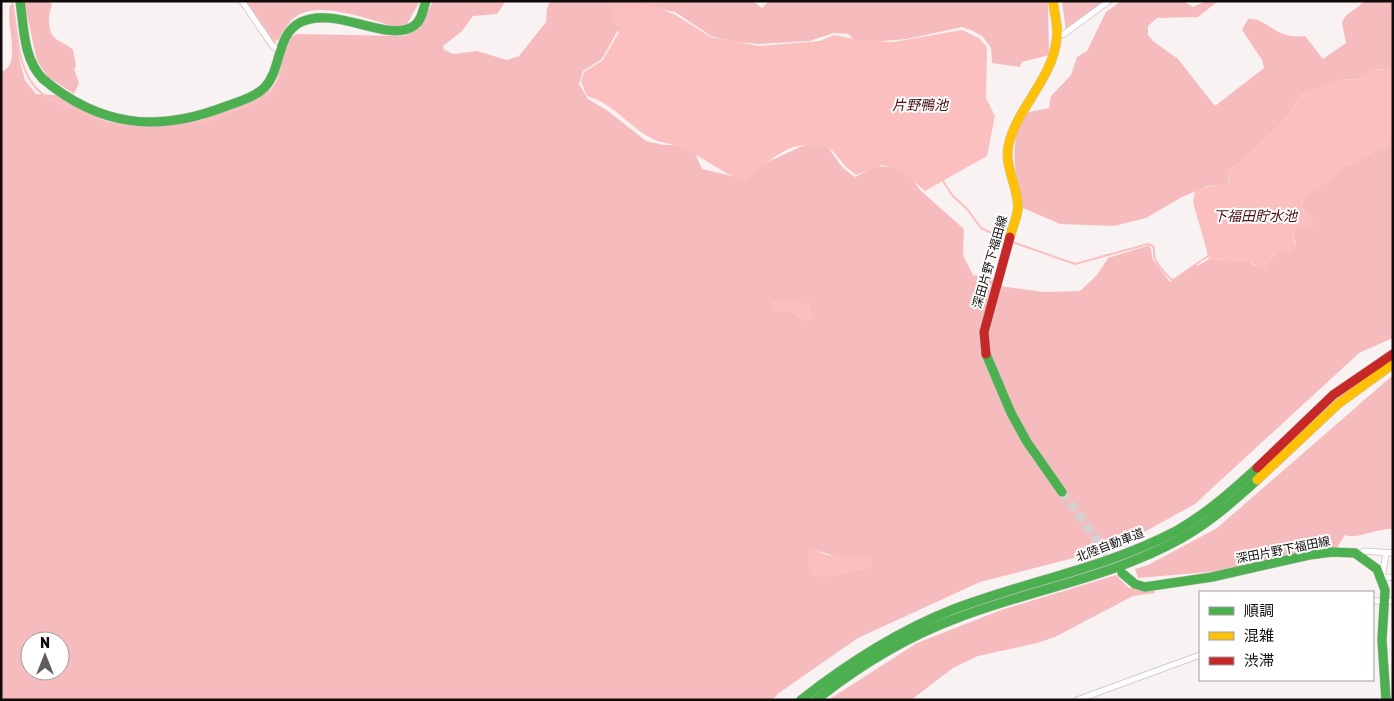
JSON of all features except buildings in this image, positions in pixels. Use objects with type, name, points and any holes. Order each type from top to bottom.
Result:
[{"type":"main road","points":[[20,1],[30,60],[35,71],[52,86],[91,110],[114,119],[181,121],[209,114],[257,93],[264,88],[274,73],[288,32],[299,23],[316,18],[336,16],[393,32],[405,32],[419,21],[426,1]]},
{"type":"main road","name":"深田片野下福田線","points":[[1053,1],[1057,35],[1048,68],[1036,89],[1022,107],[1008,145],[1009,167],[1018,208],[984,332],[988,358],[1011,413],[1027,442],[1062,492]]},
{"type":"main road","name":"北陸自動車道","points":[[801,700],[868,652],[923,623],[977,601],[1127,554],[1178,529],[1225,497],[1338,390],[1393,354]]},
{"type":"main road","name":"北陸自動車道","points":[[816,700],[873,660],[926,632],[978,610],[1131,563],[1185,536],[1244,492],[1344,397],[1393,364]]},
{"type":"main road","name":"深田片野下福田線","points":[[1122,573],[1135,584],[1145,588],[1212,577],[1310,555],[1341,552],[1359,555]]},
{"type":"main road","points":[[1359,555],[1377,569],[1382,578],[1389,601],[1382,640],[1386,700]]},
{"type":"street","points":[[242,1],[272,45],[280,52]]},
{"type":"street","points":[[1057,35],[1064,34],[1109,1]]},
{"type":"street","points":[[1359,555],[1364,551],[1393,553]]},
{"type":"street","points":[[1386,553],[1382,578],[1393,577]]},
{"type":"street","points":[[1374,601],[1389,601]]},
{"type":"street","points":[[1077,700],[1199,655]]},
{"type":"shaded area","points":[[24,1],[49,1],[52,5],[49,18],[51,32],[56,39],[73,50],[76,66],[74,69],[79,83],[74,94],[47,76],[37,61]]},
{"type":"shaded area","points":[[246,1],[420,1],[407,24],[396,27],[348,13],[322,10],[310,11],[300,14],[293,19],[278,41],[272,38]]},
{"type":"shaded area","points":[[433,1],[506,1],[497,14],[473,16],[462,31],[443,46],[444,50],[454,54],[477,51],[507,60],[519,56],[546,22],[550,1],[753,1],[762,8],[769,1],[1048,1],[1049,55],[1022,62],[1020,67],[992,63],[991,48],[983,37],[962,27],[907,39],[858,43],[848,34],[834,33],[809,41],[759,44],[736,42],[711,36],[675,12],[641,5],[621,25],[602,59],[583,71],[579,84],[588,99],[608,111],[646,141],[664,145],[684,145],[693,149],[702,169],[736,177],[812,143],[827,146],[843,168],[855,177],[876,166],[905,168],[920,190],[964,229],[963,255],[973,275],[993,279],[999,286],[1044,292],[1080,291],[1097,275],[1108,258],[1150,245],[1153,260],[1170,282],[1193,266],[1209,259],[1249,261],[1254,266],[1263,268],[1279,249],[1285,249],[1289,252],[1296,244],[1293,234],[1296,227],[1306,227],[1311,217],[1302,208],[1303,196],[1329,180],[1341,168],[1388,144],[1393,139],[1393,338],[1359,353],[1195,504],[1117,547],[980,582],[858,638],[779,693],[772,700],[1,700],[1,72],[9,66],[12,55],[9,19],[10,5],[12,5],[20,62],[25,80],[36,94],[56,95],[107,122],[130,125],[199,121],[257,98],[271,89],[278,79],[287,41],[296,34],[405,36],[420,28]],"holes":[[[772,303],[812,304],[808,309],[812,317],[803,321],[793,312]],[[816,550],[871,568],[828,575],[821,573],[809,567]]]},
{"type":"shaded area","points":[[1062,1],[1105,1],[1066,31]]},
{"type":"shaded area","points":[[1121,1],[1183,1],[1193,7],[1206,1],[1217,2],[1198,17],[1157,18],[1148,26],[1148,35],[1153,41],[1178,59],[1215,106],[1264,68],[1262,60],[1242,30],[1248,19],[1261,21],[1286,35],[1305,36],[1323,59],[1346,43],[1342,23],[1348,14],[1364,1],[1393,1],[1393,70],[1373,69],[1360,79],[1340,80],[1323,88],[1302,94],[1284,121],[1239,164],[1229,170],[1228,184],[1208,186],[1182,197],[1146,218],[1114,226],[1060,224],[1023,208],[1014,160],[1019,126],[1024,113],[1049,108],[1051,96],[1071,75],[1077,57],[1087,51],[1106,12]]},
{"type":"shaded area","points":[[1393,375],[1393,529],[1355,536],[1345,535],[1336,549],[1220,571],[1138,578],[1135,569],[1148,565],[1217,528]]},
{"type":"shaded area","points":[[1116,575],[1129,588],[1154,589],[1155,593],[1133,596],[1055,637],[1037,643],[978,656],[953,668],[911,700],[828,700],[917,643],[1001,610]]},
{"type":"water","name":"片野鴨池","points":[[628,1],[656,7],[674,14],[711,37],[759,46],[820,41],[834,35],[865,41],[893,42],[962,30],[979,38],[987,47],[986,98],[995,116],[987,156],[925,191],[900,169],[881,165],[856,175],[845,166],[832,150],[805,145],[784,151],[744,182],[680,147],[651,138],[613,109],[587,96],[581,82],[584,72],[603,60],[619,32],[612,17],[613,7]]},
{"type":"water","name":"下福田貯水池","points":[[1373,69],[1393,70],[1393,139],[1390,143],[1341,168],[1332,178],[1303,196],[1302,208],[1311,217],[1314,224],[1312,227],[1296,227],[1293,234],[1296,248],[1294,252],[1279,249],[1263,268],[1259,269],[1249,261],[1209,259],[1193,202],[1195,191],[1229,183],[1228,171],[1239,164],[1284,121],[1302,94],[1323,88],[1340,80],[1360,79]]},
{"type":"water","points":[[772,303],[813,303],[808,309],[812,318],[809,321],[803,321],[793,312],[773,310]]},
{"type":"water","points":[[816,550],[827,555],[870,557],[872,559],[871,569],[850,570],[823,577],[813,576],[809,574],[809,551]]},
{"type":"waterway","points":[[12,1],[22,61],[31,82],[39,91],[52,100],[96,118],[114,124],[128,125]]},
{"type":"waterway","points":[[247,1],[275,42]]},
{"type":"waterway","points":[[608,1],[613,8]]},
{"type":"waterway","points":[[170,125],[210,120],[263,99],[275,88],[282,68]]},
{"type":"waterway","points":[[943,181],[952,195],[968,210],[981,228],[1007,240]]},
{"type":"waterway","points":[[1012,242],[1075,264],[1148,244],[1153,246],[1154,256],[1160,267],[1173,280],[1208,256]]},
{"type":"tunnel","points":[[1062,492],[1115,564]]},
{"type":"traffic: fast","points":[[20,1],[28,52],[36,71],[43,79],[64,95],[85,107],[129,120],[152,122],[199,115],[256,94],[270,80],[287,35],[301,22],[315,18],[330,18],[392,31],[404,30],[417,23],[426,1]]},
{"type":"traffic: fast","points":[[986,354],[1011,413],[1027,442],[1062,492]]},
{"type":"traffic: fast","points":[[801,700],[855,661],[913,627],[982,599],[1122,555],[1176,531],[1208,510],[1257,468]]},
{"type":"traffic: fast","points":[[816,700],[867,663],[922,633],[988,607],[1101,573],[1156,551],[1202,525],[1257,480]]},
{"type":"traffic: fast","points":[[1122,573],[1135,584],[1145,587],[1212,577],[1309,555],[1332,552],[1355,553],[1377,569],[1385,590],[1382,640],[1386,700]]},
{"type":"traffic: slow","points":[[1010,237],[1018,207],[1016,191],[1009,167],[1009,143],[1020,116],[1044,77],[1055,50],[1057,31],[1053,1]]},
{"type":"traffic: slow","points":[[1257,480],[1338,404],[1393,364]]},
{"type":"traffic: jam","points":[[986,354],[984,332],[1010,237]]},
{"type":"traffic: jam","points":[[1257,468],[1333,395],[1393,354]]}]
